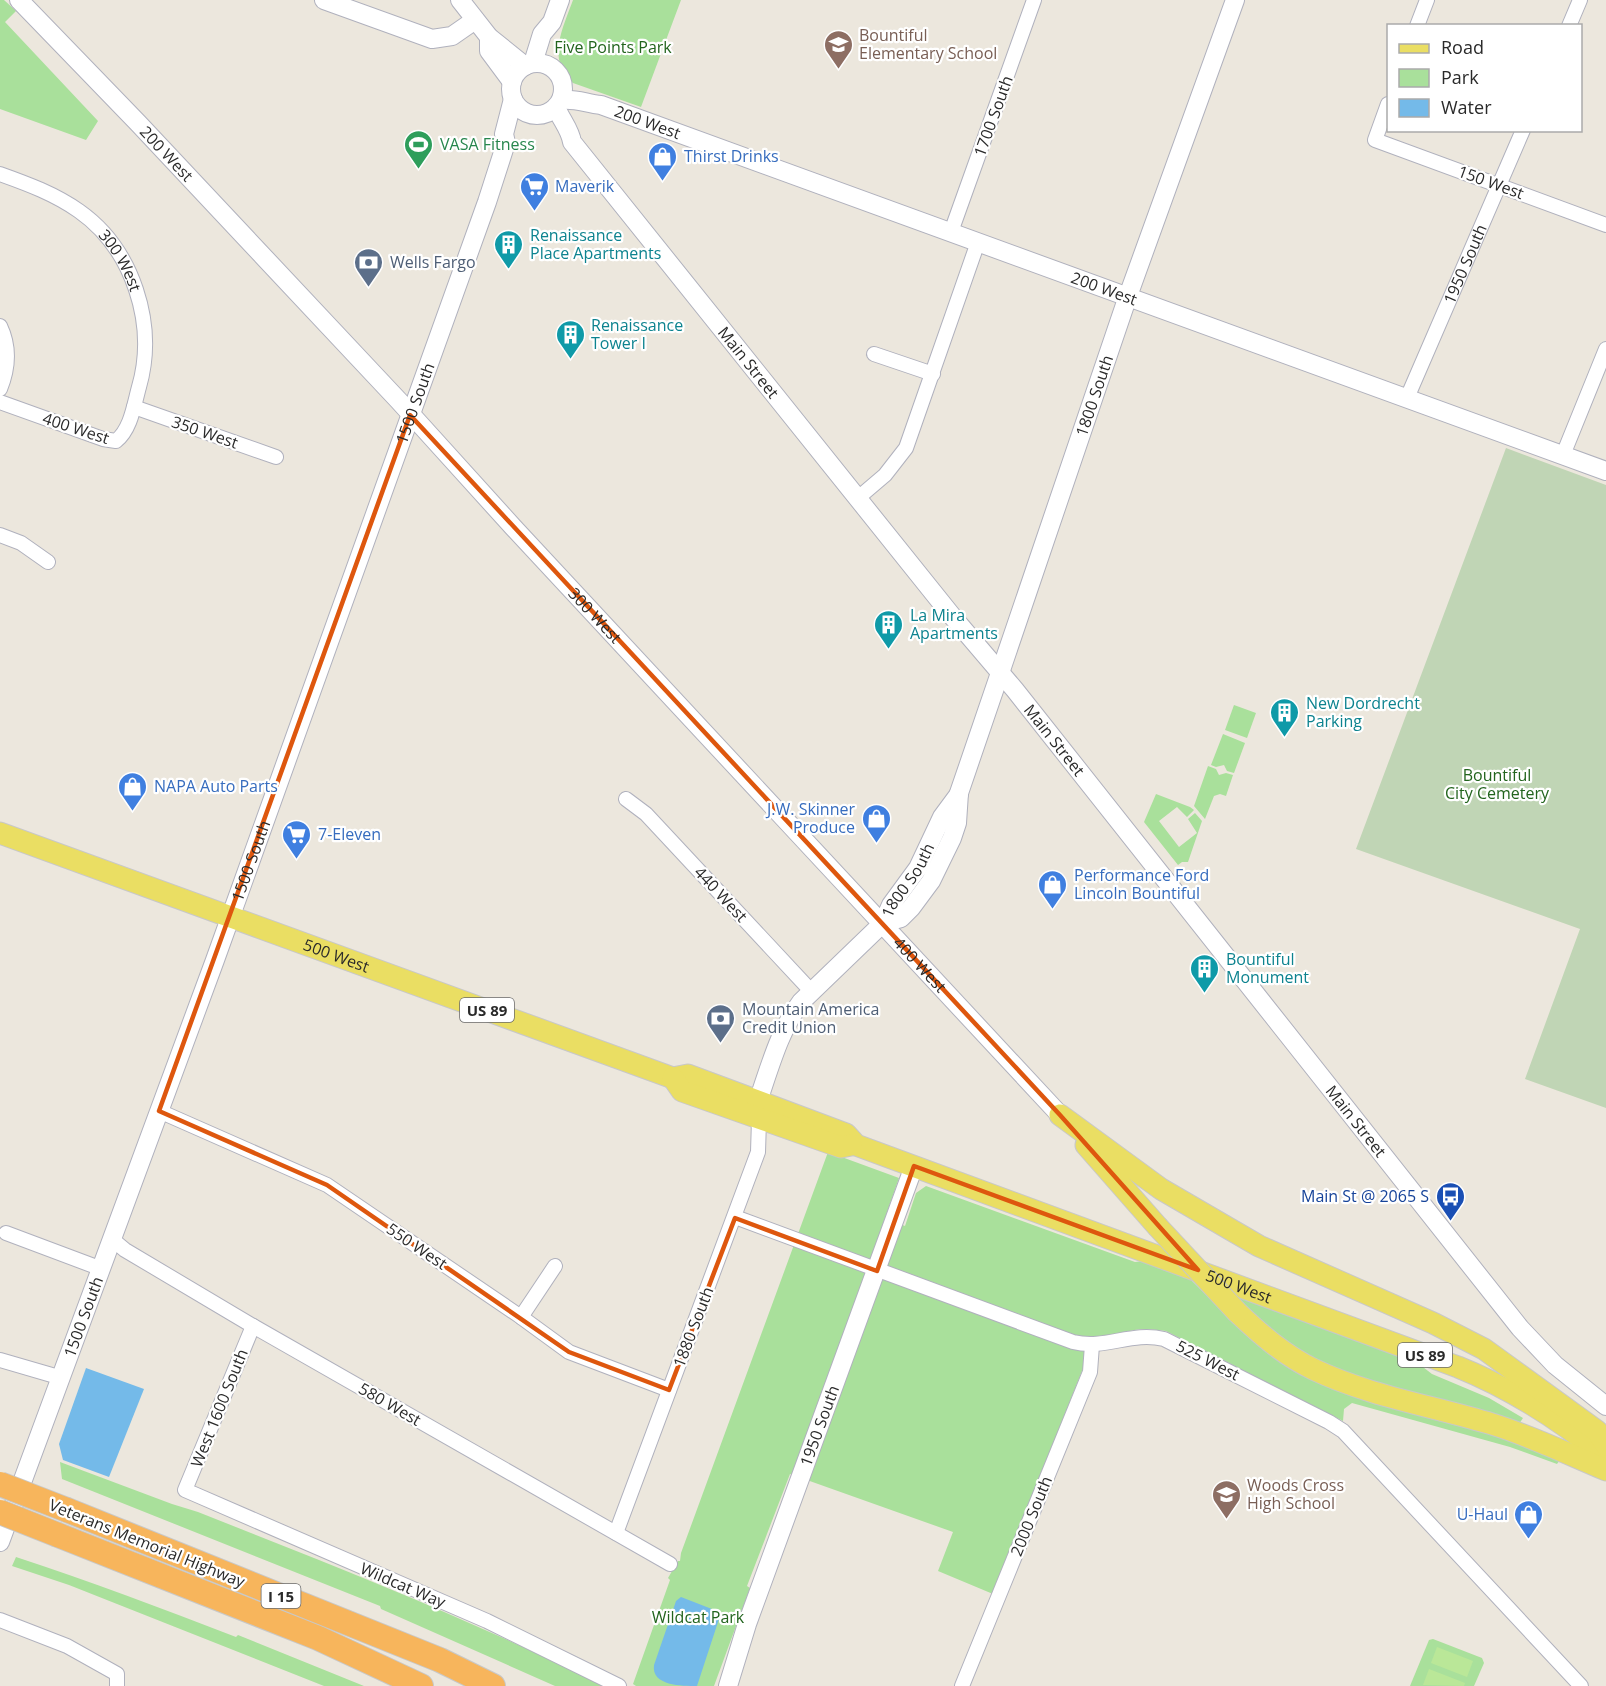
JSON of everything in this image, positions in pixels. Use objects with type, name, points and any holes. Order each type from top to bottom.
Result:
[{"type":"highway","name":"Veterans Memorial Highway","points":[[0,1484],[440,1660],[493,1686]]},
{"type":"highway","name":"Veterans Memorial Highway","points":[[0,1512],[318,1638],[421,1686]]},
{"type":"main road","name":"500 West","points":[[0,833],[674,1078],[682,1091],[758,1110],[841,1147],[856,1145],[1218,1277],[1483,1377],[1531,1402],[1606,1457]]},
{"type":"main road","points":[[1060,1115],[1157,1226],[1237,1312],[1260,1335],[1286,1354],[1312,1369],[1341,1381],[1492,1424],[1537,1440],[1606,1470]]},
{"type":"main road","points":[[1060,1115],[1161,1189],[1259,1246],[1433,1323],[1484,1349],[1597,1431],[1606,1444]]},
{"type":"street","name":"200 West","points":[[19,0],[146,131],[410,415]]},
{"type":"street","points":[[324,0],[432,39],[452,36],[475,20]]},
{"type":"street","points":[[460,0],[489,37],[529,65]]},
{"type":"street","points":[[529,65],[542,34],[552,22],[560,0]]},
{"type":"street","name":"1700 South","points":[[951,232],[1034,0]]},
{"type":"street","name":"1800 South","points":[[758,1110],[787,1021],[801,1002],[883,923],[901,918],[930,881],[946,852],[957,823],[960,793],[1000,673],[1128,296],[1235,0]]},
{"type":"street","points":[[1418,24],[1427,0]]},
{"type":"street","points":[[1570,24],[1580,0]]},
{"type":"street","points":[[489,37],[489,51],[513,90],[517,106],[536,115],[546,114],[559,90],[552,53],[554,35],[552,22]]},
{"type":"street","points":[[513,90],[519,70],[541,63],[559,90]]},
{"type":"street","name":"1500 South","points":[[0,1542],[113,1240],[487,202],[506,143],[504,134],[513,90]]},
{"type":"street","name":"200 West","points":[[559,90],[576,99],[601,105],[1606,471]]},
{"type":"street","name":"Main Street","points":[[559,90],[572,142],[1000,673],[1531,1341],[1574,1382],[1606,1406]]},
{"type":"street","name":"150 West","points":[[1387,109],[1375,140],[1606,225]]},
{"type":"street","name":"1500 South","points":[[506,143],[514,137],[520,125],[536,115]]},
{"type":"street","name":"Main Street","points":[[536,115],[561,138],[572,142]]},
{"type":"street","name":"1950 South","points":[[1407,398],[1522,132]]},
{"type":"street","name":"300 West","points":[[0,174],[44,190],[81,212],[97,225],[122,260],[133,280],[141,304],[144,328],[145,354],[134,407]]},
{"type":"street","points":[[858,498],[885,475],[906,448],[978,242]]},
{"type":"street","points":[[0,326],[8,348],[6,374],[0,389]]},
{"type":"street","points":[[1563,455],[1606,350]]},
{"type":"street","points":[[874,354],[933,374]]},
{"type":"street","name":"400 West","points":[[0,402],[103,439],[116,441],[126,429],[134,407]]},
{"type":"street","name":"350 West","points":[[134,407],[276,457]]},
{"type":"street","name":"300 West","points":[[410,415],[781,814]]},
{"type":"street","points":[[0,535],[21,543],[48,562]]},
{"type":"street","name":"440 West","points":[[626,799],[646,814],[812,992]]},
{"type":"street","name":"400 West","points":[[781,814],[1060,1115]]},
{"type":"street","name":"1880 South","points":[[616,1533],[758,1152],[758,1110]]},
{"type":"street","name":"550 West","points":[[159,1111],[327,1185],[569,1352],[669,1390]]},
{"type":"street","name":"1950 South","points":[[728,1686],[751,1613],[914,1167]]},
{"type":"street","name":"525 West","points":[[735,1217],[1065,1340],[1092,1345],[1113,1343],[1137,1336],[1164,1338],[1336,1426],[1581,1686]]},
{"type":"street","points":[[6,1233],[102,1269]]},
{"type":"street","name":"580 West","points":[[113,1240],[125,1250],[253,1326],[670,1564]]},
{"type":"street","points":[[521,1317],[555,1266]]},
{"type":"street","name":"West 1600 South","points":[[185,1490],[253,1326]]},
{"type":"street","name":"2000 South","points":[[962,1686],[1090,1372],[1092,1345]]},
{"type":"street","points":[[0,1360],[62,1378]]},
{"type":"street","name":"Wildcat Way","points":[[185,1490],[488,1622],[619,1686]]},
{"type":"street","points":[[0,1620],[67,1646],[117,1674],[117,1686]]},
{"type":"highlighted area","points":[[410,415],[1060,1115],[1198,1270],[914,1166],[877,1271],[735,1218],[669,1390],[569,1352],[327,1185],[159,1111]]},
{"type":"green space","points":[[0,0],[4,0],[16,11],[5,22],[98,121],[86,140],[0,109]]},
{"type":"green space","name":"Five Points Park","points":[[573,0],[681,0],[641,107],[573,83],[565,74],[558,54],[559,43]]},
{"type":"green space","name":"Bountiful City Cemetery","points":[[1506,448],[1606,485],[1606,1108],[1525,1079],[1580,929],[1356,849]]},
{"type":"green space","points":[[1234,705],[1256,713],[1247,738],[1225,730]]},
{"type":"green space","points":[[1223,734],[1245,743],[1234,773],[1227,771],[1224,765],[1216,767],[1211,765]]},
{"type":"green space","points":[[1208,766],[1216,769],[1219,775],[1226,773],[1233,775],[1226,796],[1220,794],[1214,796],[1205,819],[1194,806]]},
{"type":"green space","points":[[1156,794],[1194,810],[1187,817],[1177,807],[1159,821],[1179,847],[1197,833],[1188,819],[1195,813],[1202,821],[1188,862],[1178,865],[1144,822]]},
{"type":"green space","name":"Wildcat Park","points":[[828,1152],[899,1178],[885,1218],[905,1226],[916,1193],[926,1186],[1135,1262],[1145,1261],[1187,1276],[1248,1336],[1501,1434],[1560,1460],[1557,1464],[1510,1447],[1352,1403],[1344,1409],[1343,1421],[1166,1331],[1140,1329],[1130,1331],[1114,1338],[1086,1361],[993,1594],[938,1571],[953,1532],[790,1474],[747,1586],[750,1588],[714,1686],[636,1686],[633,1684],[670,1580],[668,1578],[680,1561]]},
{"type":"green space","points":[[1241,1296],[1419,1364],[1432,1374],[1489,1398],[1523,1418],[1519,1424],[1384,1387],[1301,1356],[1238,1303]]},
{"type":"green space","points":[[60,1462],[198,1512],[402,1594],[504,1638],[603,1686],[555,1686],[381,1609],[380,1606],[62,1479]]},
{"type":"green space","points":[[16,1557],[99,1585],[236,1637],[238,1635],[364,1686],[324,1686],[69,1585],[12,1566]]},
{"type":"green space","points":[[1433,1639],[1482,1658],[1484,1663],[1474,1686],[1410,1686],[1429,1640]]},
{"type":"green space","points":[[1437,1647],[1473,1661],[1467,1677],[1431,1663]]},
{"type":"green space","points":[[1429,1669],[1465,1683],[1464,1686],[1423,1685]]},
{"type":"water","points":[[86,1368],[144,1389],[109,1477],[63,1460],[59,1444]]},
{"type":"water","points":[[681,1597],[717,1611],[720,1616],[697,1686],[684,1686],[662,1681],[654,1672],[654,1665],[676,1601]]},
{"type":"place","name":"Bountiful Elementary School","points":[[838,70]]},
{"type":"place","name":"VASA Fitness","points":[[419,170]]},
{"type":"place","name":"Thirst Drinks","points":[[663,182]]},
{"type":"place","name":"Maverik","points":[[534,212]]},
{"type":"place","name":"Renaissance Place Apartments","points":[[509,270]]},
{"type":"place","name":"Wells Fargo","points":[[369,288]]},
{"type":"place","name":"Renaissance Tower I","points":[[570,360]]},
{"type":"place","name":"La Mira Apartments","points":[[889,650]]},
{"type":"place","name":"New Dordrecht Parking","points":[[1285,738]]},
{"type":"place","name":"NAPA Auto Parts","points":[[133,812]]},
{"type":"place","name":"J.W. Skinner Produce","points":[[876,844]]},
{"type":"place","name":"7-Eleven","points":[[297,860]]},
{"type":"place","name":"Performance Ford Lincoln Bountiful","points":[[1053,910]]},
{"type":"place","name":"Bountiful Monument","points":[[1205,994]]},
{"type":"place","name":"Mountain America Credit Union","points":[[721,1044]]},
{"type":"place","name":"Main St @ 2065 S","points":[[1450,1222]]},
{"type":"place","name":"Woods Cross High School","points":[[1226,1520]]},
{"type":"place","name":"U-Haul","points":[[1529,1540]]}]
